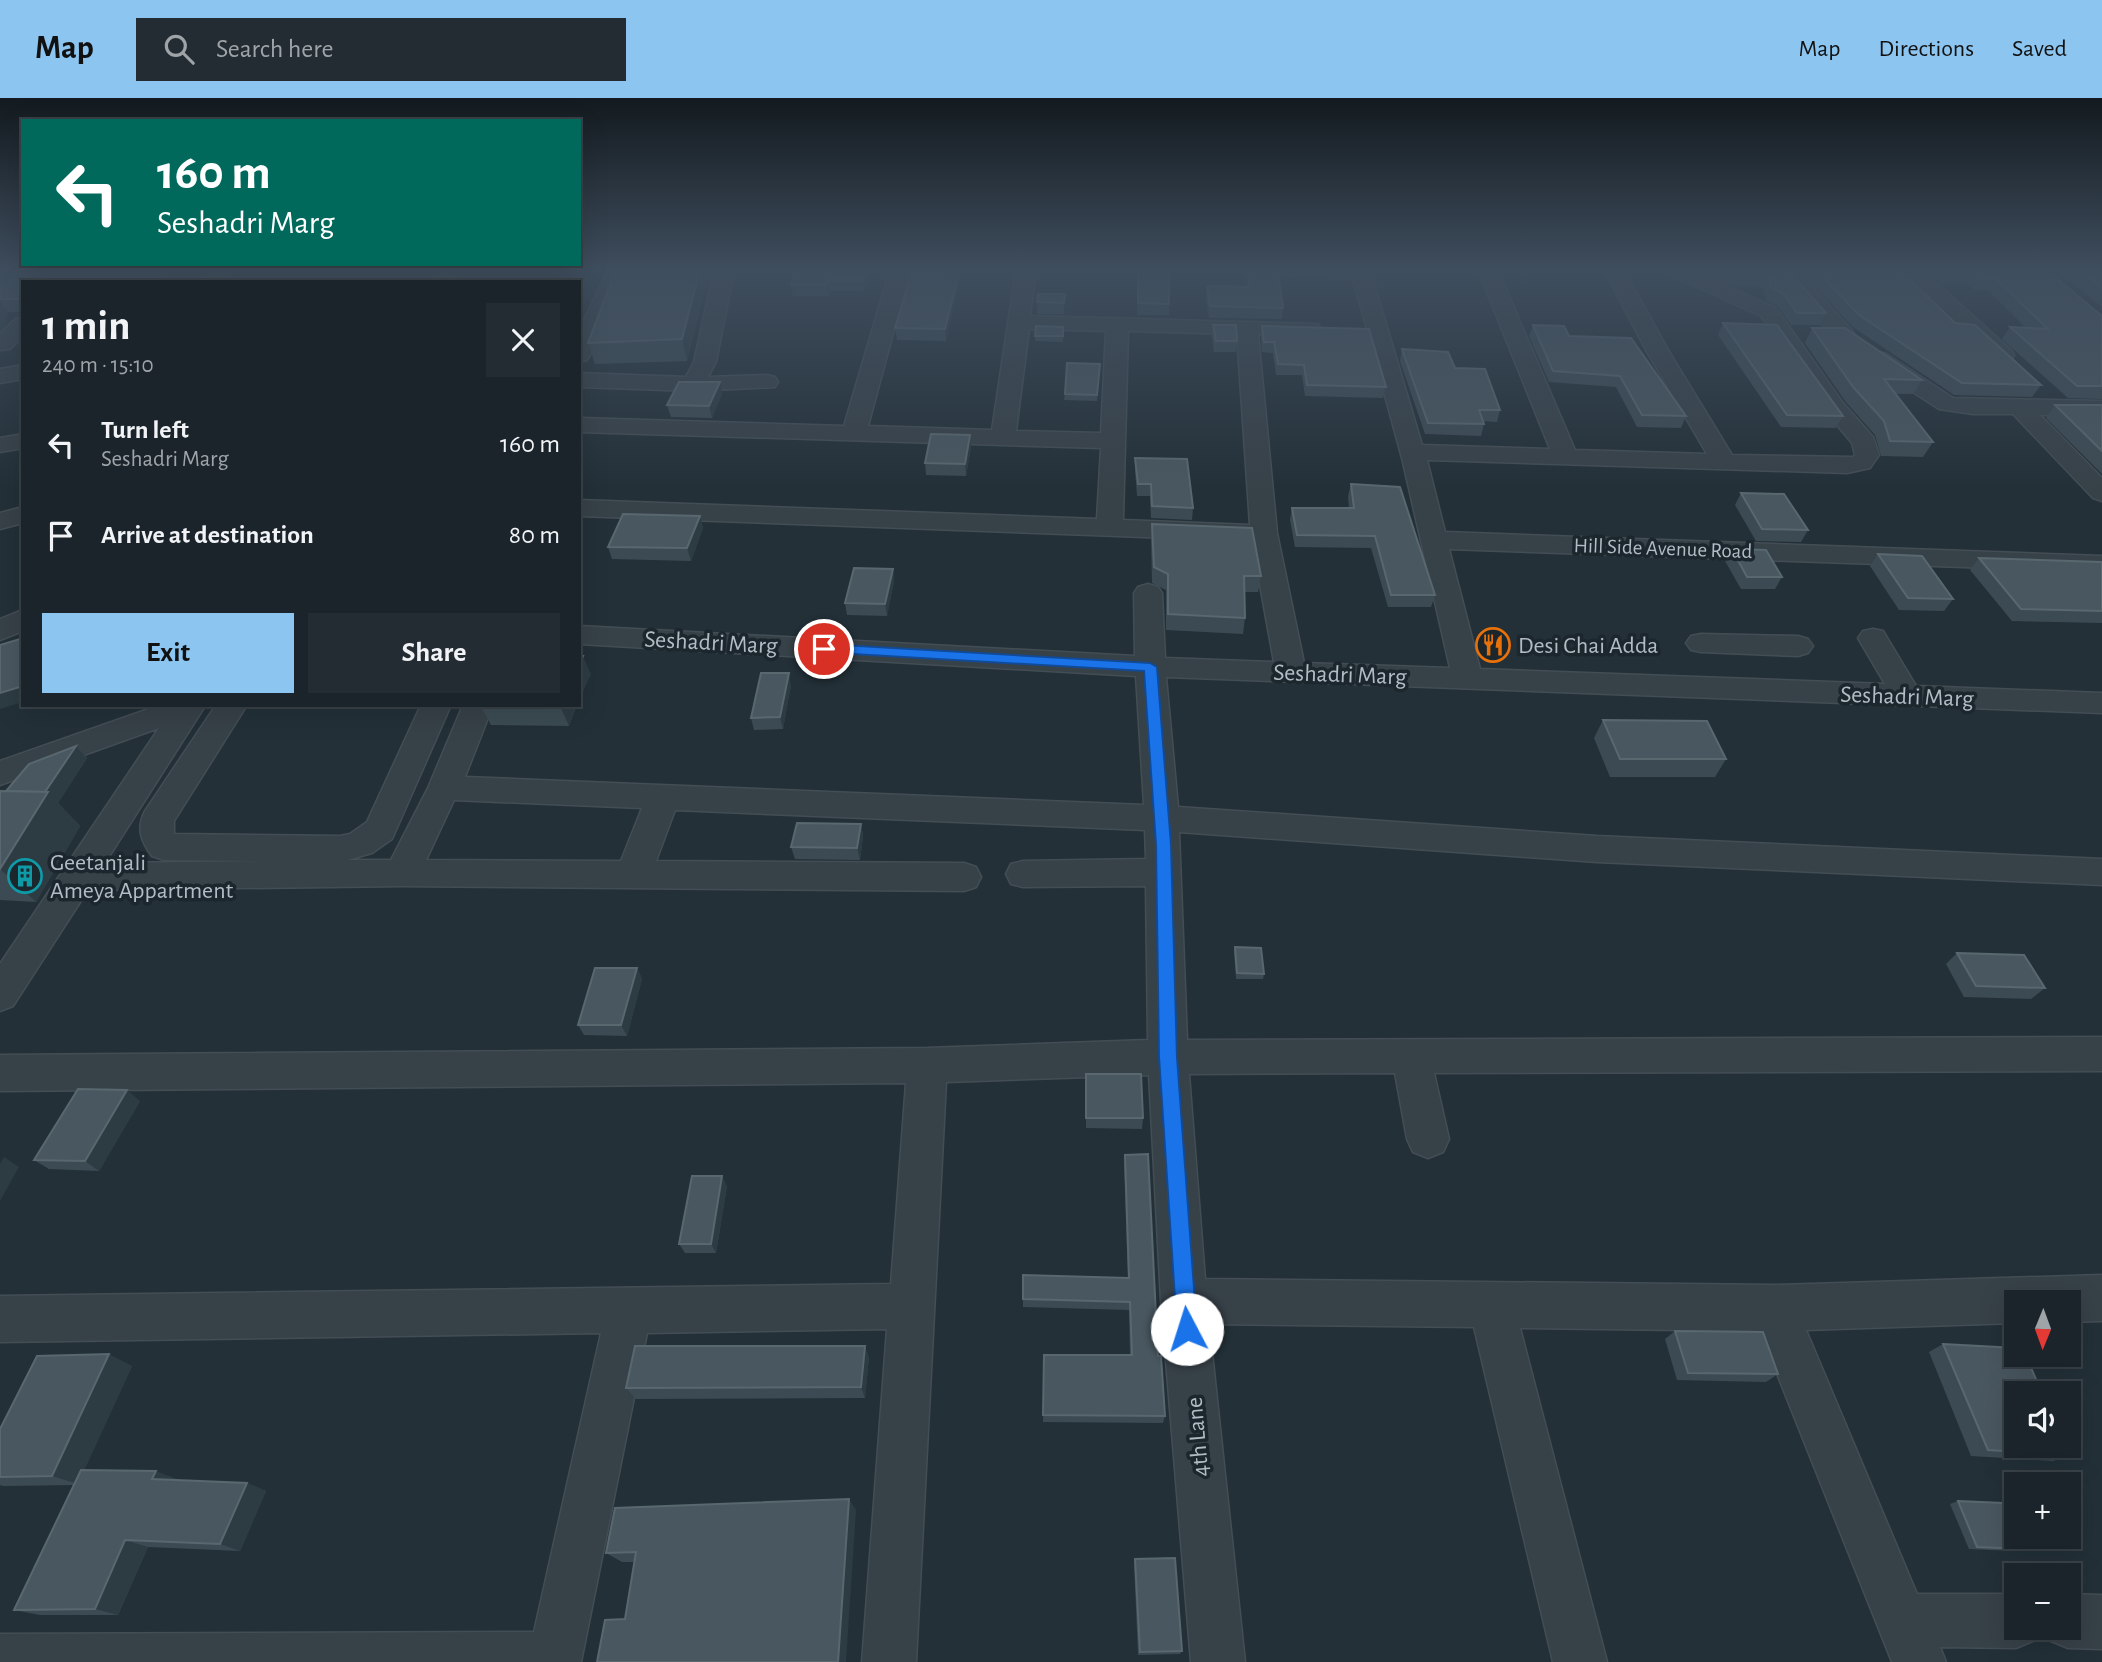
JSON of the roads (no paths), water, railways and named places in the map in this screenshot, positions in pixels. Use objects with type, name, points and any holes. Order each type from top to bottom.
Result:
[{"type":"street","points":[[693,384],[705,362],[709,343]]},
{"type":"street","points":[[854,432],[879,343]]},
{"type":"street","points":[[1003,438],[1016,343]]},
{"type":"street","points":[[1110,527],[1117,343]]},
{"type":"street","points":[[1248,343],[1264,533],[1291,673]]},
{"type":"street","points":[[1381,343],[1413,452],[1467,679]]},
{"type":"street","points":[[1518,343],[1566,457]]},
{"type":"street","points":[[1653,343],[1724,462]]},
{"type":"street","points":[[1413,452],[1847,466],[1861,463],[1867,455],[1864,442],[1835,408],[1807,343]]},
{"type":"street","points":[[1856,343],[1947,404],[1973,407],[2102,408]]},
{"type":"street","points":[[1989,343],[2020,371]]},
{"type":"street","points":[[0,376],[21,372]]},
{"type":"street","points":[[581,380],[693,384],[767,382]]},
{"type":"street","points":[[2040,389],[2060,407]]},
{"type":"street","points":[[2019,407],[2101,490]]},
{"type":"street","points":[[581,425],[1114,441]]},
{"type":"street","points":[[0,445],[21,441]]},
{"type":"street","points":[[581,509],[1264,533]]},
{"type":"street","points":[[0,521],[21,516]]},
{"type":"street","name":"Hill Side Avenue Road","points":[[1434,540],[2102,565]]},
{"type":"street","name":"4th Lane","points":[[1149,593],[1150,667],[1162,818],[1168,1057],[1184,1301],[1218,1662]]},
{"type":"street","points":[[0,631],[21,620]]},
{"type":"street","points":[[1724,689],[1695,631],[1791,633],[1825,693]]},
{"type":"street","name":"Seshadri Marg","points":[[581,635],[1150,667],[2102,703]]},
{"type":"street","points":[[1873,638],[1907,696]]},
{"type":"street","points":[[0,643],[21,639]]},
{"type":"street","points":[[0,773],[188,707]]},
{"type":"street","points":[[0,995],[190,707]]},
{"type":"street","points":[[231,707],[157,820],[157,837],[164,847],[340,849],[360,844],[380,830],[435,707]]},
{"type":"street","points":[[402,873],[444,789],[477,707]]},
{"type":"street","points":[[444,789],[1162,818],[1597,849],[2102,872]]},
{"type":"street","points":[[634,873],[663,798]]},
{"type":"street","points":[[1023,874],[1164,872]]},
{"type":"street","points":[[77,877],[402,873],[964,877]]},
{"type":"street","points":[[0,1073],[927,1065],[1168,1057],[2102,1054]]},
{"type":"street","points":[[1411,1056],[1428,1139]]},
{"type":"street","points":[[889,1662],[927,1065]]},
{"type":"street","points":[[1184,1301],[1492,1307],[1774,1308],[2102,1298]]},
{"type":"street","points":[[0,1319],[912,1306]]},
{"type":"street","points":[[1492,1307],[1580,1662]]},
{"type":"street","points":[[1774,1308],[1910,1641],[2004,1623]]},
{"type":"street","points":[[0,1661],[554,1660],[629,1310]]},
{"type":"street","points":[[2081,1622],[2102,1622]]},
{"type":"place","name":"Desi Chai Adda","points":[[1493,645]]},
{"type":"place","name":"Geetanjali Ameya Appartment","points":[[25,876]]}]
